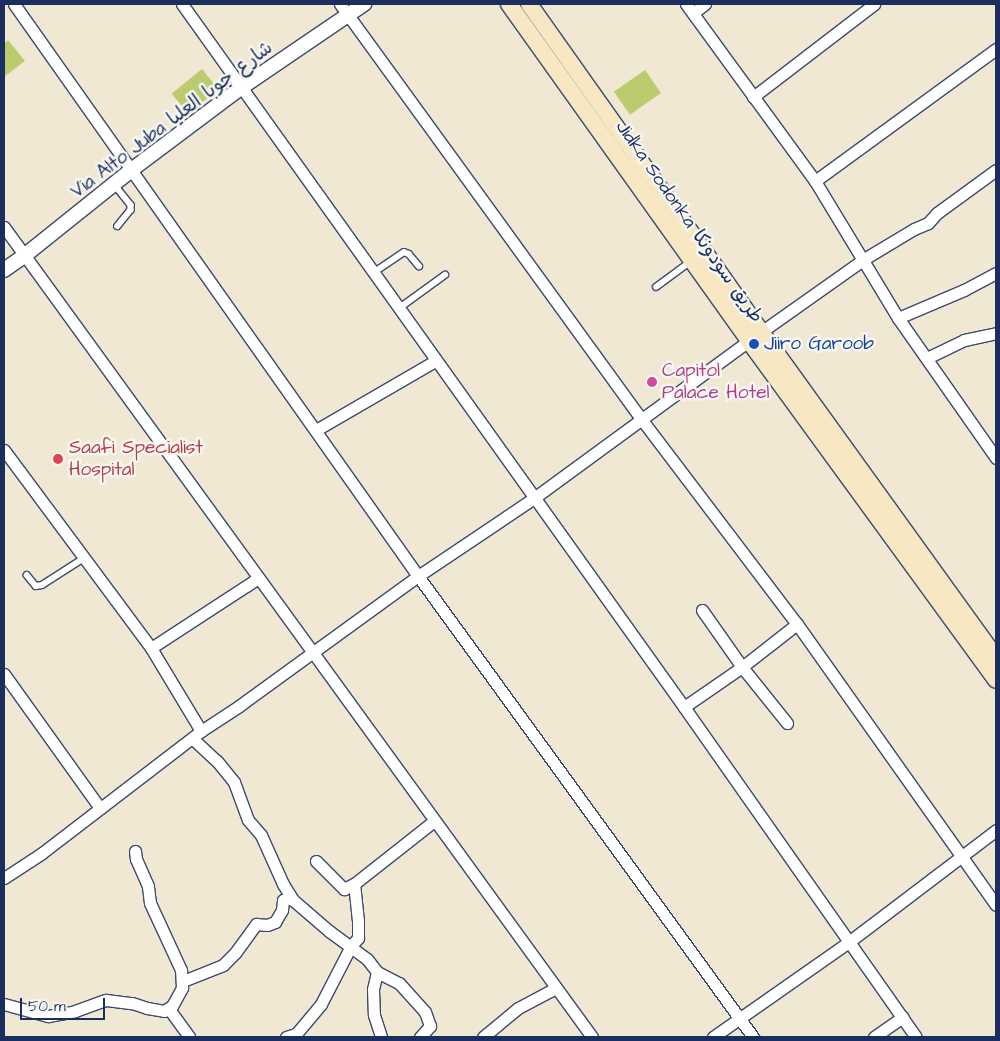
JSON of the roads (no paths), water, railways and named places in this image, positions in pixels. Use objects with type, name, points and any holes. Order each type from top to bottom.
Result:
[{"type":"main road","name":"Jidka Sodonka طريق سودونكا","points":[[509,4],[552,51],[755,337],[938,588],[996,658]]},
{"type":"main road","name":"Jidka Sodonka طريق سودونكا","points":[[530,4],[552,51],[692,260],[755,337]]},
{"type":"main road","name":"Jidka Sodonka طريق سودونكا","points":[[938,588],[996,680]]},
{"type":"street","points":[[14,4],[130,171],[418,576],[753,1037]]},
{"type":"street","points":[[182,4],[435,361],[684,707],[916,1037]]},
{"type":"street","points":[[340,4],[642,420],[797,624],[996,905]]},
{"type":"street","name":"Via Alto Juba شارع جوبا العليا","points":[[4,270],[130,171],[242,87],[364,4]]},
{"type":"street","points":[[705,4],[689,8],[815,181],[898,318],[996,458]]},
{"type":"street","points":[[754,97],[874,4]]},
{"type":"street","points":[[815,181],[996,49]]},
{"type":"street","points":[[4,878],[42,853],[197,735],[418,576],[534,498],[864,259],[914,229],[928,223],[937,213],[996,170]]},
{"type":"street","points":[[4,227],[257,579],[313,652],[592,1037]]},
{"type":"street","points":[[898,318],[964,290],[996,273]]},
{"type":"street","points":[[927,358],[964,340],[996,333]]},
{"type":"street","points":[[316,430],[435,361]]},
{"type":"street","points":[[4,450],[151,648],[197,735],[234,782],[248,820],[261,836],[282,884],[293,900],[329,931],[367,959],[377,972],[399,983],[425,1012],[430,1026],[420,1037]]},
{"type":"street","points":[[151,648],[257,579]]},
{"type":"street","points":[[702,610],[742,667],[787,723]]},
{"type":"street","points":[[684,707],[742,667],[797,624]]},
{"type":"street","points":[[4,674],[100,808]]},
{"type":"street","points":[[316,861],[344,888],[354,884],[434,821]]},
{"type":"street","points":[[713,1037],[850,941],[996,830]]},
{"type":"street","points":[[4,1004],[48,1016],[74,1011],[106,1000],[132,1003],[164,1011],[169,1009],[178,996],[183,981],[180,970],[150,904],[148,886],[136,859],[135,851]]},
{"type":"street","points":[[286,1037],[296,1034],[321,1004],[351,946],[358,938],[354,884]]},
{"type":"street","points":[[183,981],[223,964],[235,953],[256,924],[274,922],[282,910],[283,900],[288,898],[293,900]]},
{"type":"street","points":[[377,972],[373,989],[374,1014],[381,1037]]},
{"type":"street","points":[[483,1037],[518,1008],[556,988]]},
{"type":"street","points":[[169,1009],[188,1037]]},
{"type":"street","points":[[874,1037],[903,1017]]},
{"type":"lane","points":[[114,184],[131,205],[131,210],[118,226]]},
{"type":"lane","points":[[374,273],[404,252],[409,254],[419,266]]},
{"type":"lane","points":[[656,287],[692,260]]},
{"type":"lane","points":[[398,309],[446,275]]},
{"type":"lane","points":[[27,575],[36,586],[42,585],[84,558]]},
{"type":"place","name":"Jiiro Garoob","points":[[754,344]]},
{"type":"place","name":"Capitol Palace Hotel","points":[[652,382]]},
{"type":"place","name":"Saafi Specialist Hospital","points":[[58,459]]}]
